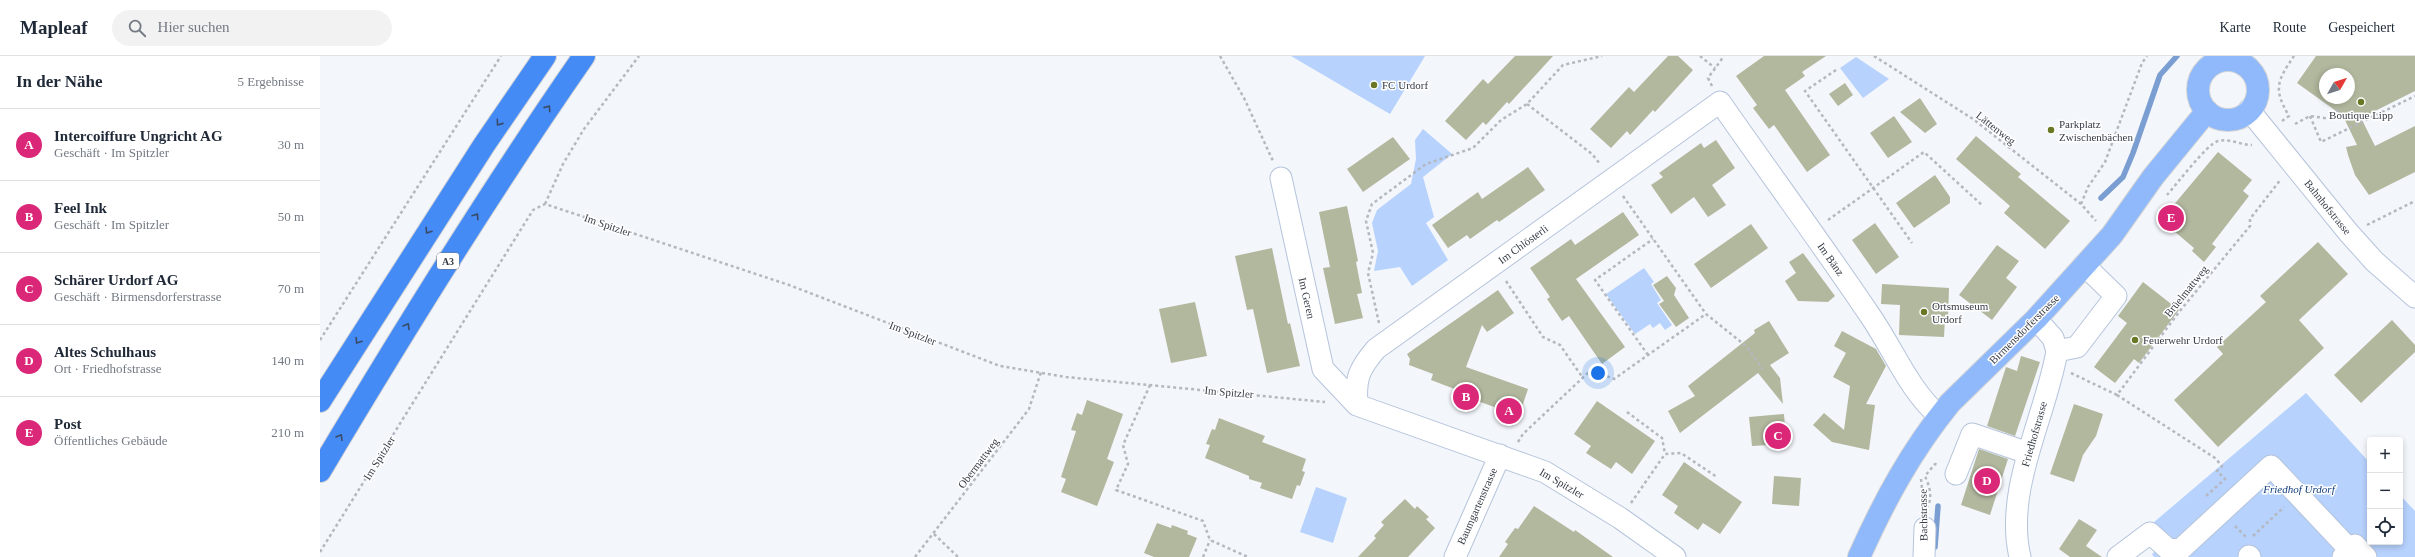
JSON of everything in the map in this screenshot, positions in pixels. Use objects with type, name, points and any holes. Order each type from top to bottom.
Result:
[{"type":"highway","points":[[320,402],[475,158],[545,56]]},
{"type":"highway","name":"A3","points":[[320,471],[425,296],[511,162],[584,56]]},
{"type":"main road","points":[[2221,60],[2240,63],[2253,62],[2254,75],[2258,91],[2256,99],[2249,110],[2238,118],[2227,120],[2216,117],[2206,111],[2200,102],[2198,92],[2199,80],[2204,71],[2221,60]]},
{"type":"main road","name":"Birmensdorferstrasse","points":[[1859,557],[1885,500],[1939,416],[1950,403],[2036,319],[2084,265],[2123,220],[2153,177],[2206,111]]},
{"type":"street","name":"Im Chlösterli","points":[[1357,404],[1356,386],[1360,368],[1383,343],[1720,102]]},
{"type":"street","name":"Im Bänz","points":[[1720,102],[1882,334],[1920,396],[1939,416]]},
{"type":"street","name":"Bahnhofstrasse","points":[[2249,110],[2369,255],[2415,297]]},
{"type":"street","name":"Im Geren","points":[[1281,178],[1323,369],[1357,404]]},
{"type":"street","points":[[2036,319],[2053,338],[2056,358],[2077,346],[2116,296],[2084,265]]},
{"type":"street","name":"Friedhofstrasse","points":[[2020,557],[2017,547],[2018,506],[2028,452],[2056,358]]},
{"type":"street","name":"Im Spitzler","points":[[1357,404],[1545,472],[1620,518],[1674,557]]},
{"type":"street","points":[[1956,474],[1972,434],[2028,452]]},
{"type":"street","name":"Baumgartenstrasse","points":[[1455,557],[1505,457]]},
{"type":"street","points":[[2118,557],[2150,533],[2169,550],[2181,549],[2271,466],[2353,555]]},
{"type":"street","name":"Bachstrasse","points":[[1924,557],[1925,519]]},
{"type":"path","points":[[320,340],[501,56]]},
{"type":"path","points":[[545,204],[563,164],[584,129],[639,56]]},
{"type":"path","points":[[1220,56],[1244,98],[1281,178]]},
{"type":"path","points":[[1383,343],[1368,273],[1373,253],[1366,221],[1372,204],[1426,164],[1473,148],[1501,120],[1527,104],[1563,66],[1602,56]]},
{"type":"path","points":[[1700,56],[1715,68]]},
{"type":"path","points":[[1720,102],[1708,78],[1724,56]]},
{"type":"path","name":"Lättenweg","points":[[1874,56],[1973,119],[2081,204],[2099,224]]},
{"type":"path","points":[[2081,204],[2088,187],[2105,162],[2142,62],[2147,56]]},
{"type":"path","points":[[2282,122],[2289,116],[2279,97],[2278,87],[2280,76],[2294,56]]},
{"type":"path","points":[[1836,70],[1805,91],[1912,243]]},
{"type":"path","points":[[2310,116],[2321,142],[2415,96]]},
{"type":"path","points":[[1527,104],[1592,154],[1612,179],[1706,314],[1746,346],[1763,369]]},
{"type":"path","points":[[2295,124],[2310,116],[2332,119],[2340,108]]},
{"type":"path","points":[[2162,201],[2204,151],[2217,141],[2228,140],[2244,145],[2253,145]]},
{"type":"path","points":[[1812,232],[1924,152],[1983,206]]},
{"type":"path","name":"Brüelmattweg","points":[[2117,395],[2178,312],[2250,226],[2250,219],[2293,162]]},
{"type":"path","points":[[2364,226],[2415,201]]},
{"type":"path","name":"Im Spitzler","points":[[320,552],[533,210],[545,204],[789,285],[1000,366],[1066,377],[1357,404]]},
{"type":"path","points":[[1648,355],[1595,280],[1653,238]]},
{"type":"path","points":[[1495,264],[1543,337],[1560,346],[1583,378]]},
{"type":"path","points":[[1505,457],[1523,434],[1591,370],[1614,379],[1706,314]]},
{"type":"path","points":[[2056,358],[2215,458]]},
{"type":"path","name":"Obermattweg","points":[[915,557],[1029,409],[1041,372]]},
{"type":"path","points":[[1150,385],[1123,445],[1128,464],[1116,490],[1203,521],[1210,540],[1203,557]]},
{"type":"path","points":[[1620,518],[1665,454],[1662,438],[1627,412]]},
{"type":"path","points":[[1665,454],[1682,453],[1717,477]]},
{"type":"path","points":[[1925,519],[1929,504],[1930,488],[1925,476],[1935,464],[1956,474]]},
{"type":"path","name":"Bachstrasse","points":[[1918,475],[1923,483],[1925,519]]},
{"type":"path","points":[[2249,551],[2298,494]]},
{"type":"path","points":[[934,534],[958,557]]},
{"type":"path","points":[[1210,540],[1248,557]]},
{"type":"green space","name":"FC Urdorf","points":[[1291,56],[1425,56],[1390,114]]},
{"type":"green space","points":[[1856,57],[1889,79],[1863,98],[1840,68]]},
{"type":"green space","points":[[1423,129],[1452,154],[1423,177],[1434,217],[1426,223],[1448,260],[1412,286],[1400,267],[1374,271],[1378,251],[1372,223],[1377,210],[1411,184],[1416,159],[1415,140]]},
{"type":"green space","points":[[1644,268],[1654,282],[1651,284],[1661,300],[1657,303],[1672,325],[1665,330],[1660,323],[1653,328],[1650,324],[1635,334],[1606,294]]},
{"type":"green space","name":"Friedhof Urdorf","points":[[2306,393],[2367,460],[2367,545],[2403,545],[2403,498],[2415,511],[2415,557],[2154,557],[2152,554],[2168,540],[2153,523]]},
{"type":"green space","points":[[1316,487],[1347,498],[1333,543],[1300,532]]},
{"type":"building","points":[[1515,56],[1553,56],[1509,104],[1507,102],[1486,125],[1483,122],[1466,140],[1445,121],[1483,79],[1488,84]]},
{"type":"building","points":[[1668,56],[1678,56],[1693,70],[1655,112],[1653,110],[1630,135],[1627,131],[1611,148],[1590,129],[1629,87],[1634,92]]},
{"type":"building","points":[[1764,56],[1826,56],[1802,72],[1805,76],[1785,90],[1830,155],[1807,172],[1774,125],[1769,129],[1753,108],[1757,105],[1736,76]]},
{"type":"building","points":[[2316,56],[2415,56],[2415,91],[2361,118],[2375,146],[2415,126],[2415,172],[2369,195],[2355,175],[2346,147],[2357,145],[2343,116],[2326,104],[2355,104],[2355,68],[2319,68],[2319,99],[2297,83]]},
{"type":"building","points":[[1845,83],[1853,95],[1838,106],[1829,94]]},
{"type":"building","points":[[1920,98],[1937,124],[1925,133],[1900,112]]},
{"type":"building","points":[[1894,116],[1912,142],[1888,158],[1870,133]]},
{"type":"building","points":[[1976,136],[2021,174],[2018,177],[2070,221],[2045,249],[2004,213],[2010,206],[1956,159]]},
{"type":"building","points":[[1393,137],[1410,159],[1363,192],[1347,169]]},
{"type":"building","points":[[1716,140],[1735,168],[1712,185],[1726,205],[1708,217],[1694,197],[1671,214],[1651,185],[1663,177],[1659,173],[1701,143],[1704,148]]},
{"type":"building","points":[[2218,152],[2252,180],[2243,191],[2249,196],[2212,244],[2216,247],[2204,262],[2192,251],[2194,248],[2161,220]]},
{"type":"building","points":[[1528,167],[1545,190],[1499,222],[1497,220],[1470,239],[1467,235],[1448,248],[1432,225],[1478,192],[1482,199]]},
{"type":"building","points":[[1935,175],[1950,197],[1950,203],[1914,228],[1896,203]]},
{"type":"building","points":[[1347,206],[1358,261],[1356,262],[1362,293],[1357,294],[1363,318],[1335,324],[1323,268],[1330,267],[1319,212]]},
{"type":"building","points":[[1623,212],[1639,235],[1576,279],[1625,347],[1602,364],[1569,316],[1562,321],[1547,299],[1550,297],[1530,268],[1571,239],[1575,245]]},
{"type":"building","points":[[1875,223],[1899,257],[1876,274],[1852,240]]},
{"type":"building","points":[[1751,224],[1768,248],[1711,288],[1694,264]]},
{"type":"building","points":[[2318,242],[2348,274],[2299,320],[2324,348],[2218,447],[2174,400],[2223,354],[2217,347],[2266,302],[2260,296]]},
{"type":"building","points":[[1997,245],[2019,261],[2006,278],[2017,287],[1992,320],[1959,295]]},
{"type":"building","points":[[1272,248],[1288,324],[1290,323],[1300,366],[1267,373],[1253,309],[1247,310],[1235,256]]},
{"type":"building","points":[[1803,253],[1835,296],[1828,302],[1798,301],[1785,281],[1796,273],[1789,262]]},
{"type":"building","points":[[1667,276],[1676,288],[1674,295],[1689,318],[1676,327],[1659,304],[1664,301],[1653,285]]},
{"type":"building","name":"Feuerwehr Urdorf","points":[[2143,282],[2179,310],[2139,363],[2134,359],[2115,383],[2094,367],[2127,323],[2118,316]]},
{"type":"building","name":"Ortsmuseum Urdorf","points":[[1882,284],[1949,288],[1948,319],[1945,318],[1944,337],[1899,335],[1900,305],[1881,304]]},
{"type":"building","points":[[1498,290],[1514,313],[1487,332],[1482,325],[1466,367],[1528,389],[1519,416],[1464,396],[1465,393],[1431,380],[1433,374],[1409,365],[1410,359],[1407,354]]},
{"type":"building","points":[[1195,302],[1207,356],[1171,363],[1159,309]]},
{"type":"building","points":[[2392,320],[2415,345],[2415,352],[2361,403],[2334,375]]},
{"type":"building","points":[[1769,321],[1789,353],[1770,365],[1780,378],[1783,404],[1758,373],[1680,433],[1668,411],[1695,396],[1688,386],[1755,333],[1754,330]]},
{"type":"building","points":[[1842,331],[1876,349],[1886,366],[1866,404],[1875,405],[1869,450],[1832,442],[1813,425],[1824,413],[1844,430],[1850,386],[1833,377],[1846,353],[1834,346]]},
{"type":"building","points":[[2021,356],[2040,362],[2015,436],[1987,426],[2006,367],[2017,371]]},
{"type":"building","points":[[1087,400],[1123,414],[1107,459],[1114,462],[1097,506],[1061,492],[1066,479],[1061,477],[1076,431],[1071,430],[1077,413],[1082,415]]},
{"type":"building","points":[[1597,401],[1655,441],[1632,474],[1616,462],[1611,469],[1586,453],[1591,446],[1574,434]]},
{"type":"building","points":[[2074,404],[2103,414],[2096,436],[2083,455],[2074,482],[2050,474]]},
{"type":"building","points":[[1784,414],[1786,439],[1783,444],[1752,446],[1749,417]]},
{"type":"building","points":[[1219,418],[1265,436],[1262,442],[1306,459],[1302,471],[1305,472],[1300,486],[1297,485],[1292,499],[1260,488],[1262,483],[1249,479],[1249,476],[1205,458],[1210,445],[1206,444],[1212,429],[1215,430]]},
{"type":"building","points":[[1979,449],[2008,459],[1990,515],[1961,505]]},
{"type":"building","points":[[1684,462],[1742,502],[1720,534],[1703,523],[1698,530],[1674,513],[1678,506],[1662,495]]},
{"type":"building","points":[[1774,476],[1801,478],[1799,506],[1772,504]]},
{"type":"building","points":[[1405,499],[1415,509],[1417,506],[1429,517],[1426,519],[1435,528],[1408,557],[1358,557],[1376,538],[1374,536],[1384,525],[1381,522]]},
{"type":"building","points":[[1534,506],[1574,532],[1575,530],[1613,557],[1499,557],[1508,544],[1505,542],[1515,528],[1518,529]]},
{"type":"building","points":[[2079,519],[2097,530],[2086,546],[2102,557],[2070,557],[2059,549]]},
{"type":"building","points":[[1157,523],[1171,528],[1172,525],[1188,531],[1187,534],[1197,538],[1189,557],[1154,557],[1144,553]]},
{"type":"waterway","points":[[2101,198],[2123,177],[2133,153],[2160,75],[2177,56]]},
{"type":"waterway","points":[[1935,547],[1938,506]]},
{"type":"place","name":"FC Urdorf","points":[[1374,85]]},
{"type":"place","name":"Boutique Lipp","points":[[2361,102]]},
{"type":"place","name":"Parkplatz Zwischenbächen","points":[[2051,130]]},
{"type":"place","name":"Post","points":[[2171,218]]},
{"type":"place","name":"Ortsmuseum Urdorf","points":[[1924,312]]},
{"type":"place","name":"Feuerwehr Urdorf","points":[[2135,340]]},
{"type":"place","name":"Feel Ink","points":[[1466,397]]},
{"type":"place","name":"Intercoiffure Ungricht AG","points":[[1509,411]]},
{"type":"place","name":"Schärer Urdorf AG","points":[[1778,436]]},
{"type":"place","name":"Altes Schulhaus","points":[[1987,481]]}]
